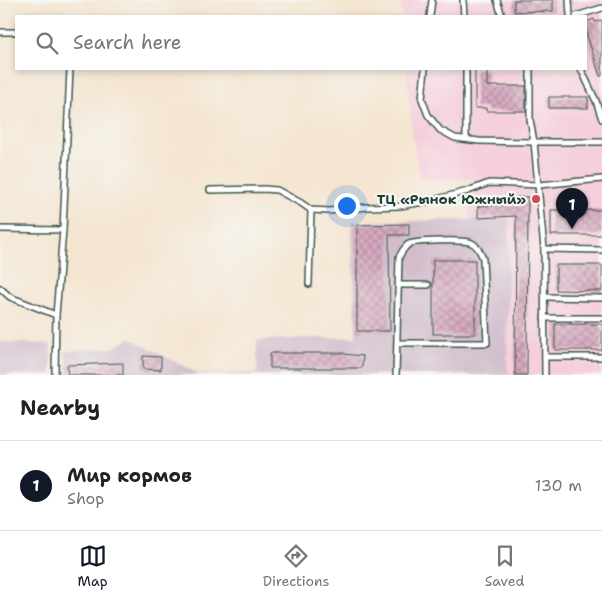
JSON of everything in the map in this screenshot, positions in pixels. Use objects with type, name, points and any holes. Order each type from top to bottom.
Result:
[{"type":"lane","points":[[430,15],[432,0]]},
{"type":"lane","points":[[464,0],[464,15]]},
{"type":"lane","points":[[497,0],[502,15]]},
{"type":"lane","points":[[570,0],[570,15]]},
{"type":"lane","points":[[579,15],[602,8]]},
{"type":"lane","points":[[0,32],[15,32]]},
{"type":"lane","points":[[55,375],[56,315],[63,230],[70,70]]},
{"type":"lane","points":[[425,70],[422,99],[428,115],[440,130],[455,138],[534,142],[602,142]]},
{"type":"lane","points":[[466,70],[466,139]]},
{"type":"lane","points":[[530,70],[530,120],[539,185],[544,249],[545,375]]},
{"type":"lane","points":[[581,70],[602,119]]},
{"type":"lane","points":[[210,190],[277,190],[311,210],[329,211],[400,206],[460,193],[489,183],[539,185],[602,179]]},
{"type":"lane","points":[[309,284],[311,210]]},
{"type":"lane","points":[[0,229],[63,230]]},
{"type":"lane","points":[[396,375],[399,257],[403,249],[410,243],[425,241],[472,243],[479,249],[483,259],[487,343],[397,343]]},
{"type":"lane","points":[[544,249],[602,250]]},
{"type":"lane","points":[[399,285],[428,285]]},
{"type":"lane","points":[[0,288],[10,297],[56,315]]},
{"type":"lane","points":[[545,297],[602,298]]},
{"type":"lane","points":[[544,318],[602,318]]},
{"type":"lane","points":[[545,357],[602,357]]},
{"type":"shaded area","name":"ТЦ «Рынок Южный»","points":[[400,0],[602,0],[602,375],[509,375],[507,366],[509,220],[468,221],[471,179],[420,179],[413,138],[406,70],[587,70],[587,15],[402,15]]},
{"type":"shaded area","points":[[509,219],[507,366],[509,375],[68,375],[65,352],[113,348],[130,338],[199,374],[257,373],[257,340],[356,337],[352,222]]},
{"type":"shaded area","points":[[0,342],[51,344],[51,375],[0,375]]},
{"type":"building","points":[[514,0],[553,0],[553,11],[514,12]]},
{"type":"building","points":[[594,19],[595,22],[602,20],[602,76],[600,76],[587,35],[587,22]]},
{"type":"building","points":[[475,70],[487,70],[487,86],[526,86],[526,111],[486,111],[486,108],[475,108]]},
{"type":"building","points":[[549,97],[588,97],[588,108],[549,108]]},
{"type":"building","points":[[516,197],[528,197],[527,375],[515,375],[516,216],[478,218],[478,206],[516,204]]},
{"type":"building","points":[[551,210],[602,210],[602,235],[551,235]]},
{"type":"building","points":[[409,224],[409,235],[389,235],[390,331],[357,331],[357,225]]},
{"type":"building","points":[[433,260],[475,260],[475,334],[433,334]]},
{"type":"building","points":[[556,265],[602,265],[602,291],[556,290]]},
{"type":"building","points":[[555,324],[602,324],[602,350],[555,350]]},
{"type":"building","points":[[270,353],[344,353],[363,356],[362,368],[270,368]]},
{"type":"building","points":[[143,356],[161,357],[161,370],[143,369]]},
{"type":"building","points":[[123,363],[123,375],[68,375],[67,365]]},
{"type":"place","name":"ТЦ «Рынок Южный»","points":[[536,199]]},
{"type":"place","name":"Мир кормов","points":[[572,229]]}]
